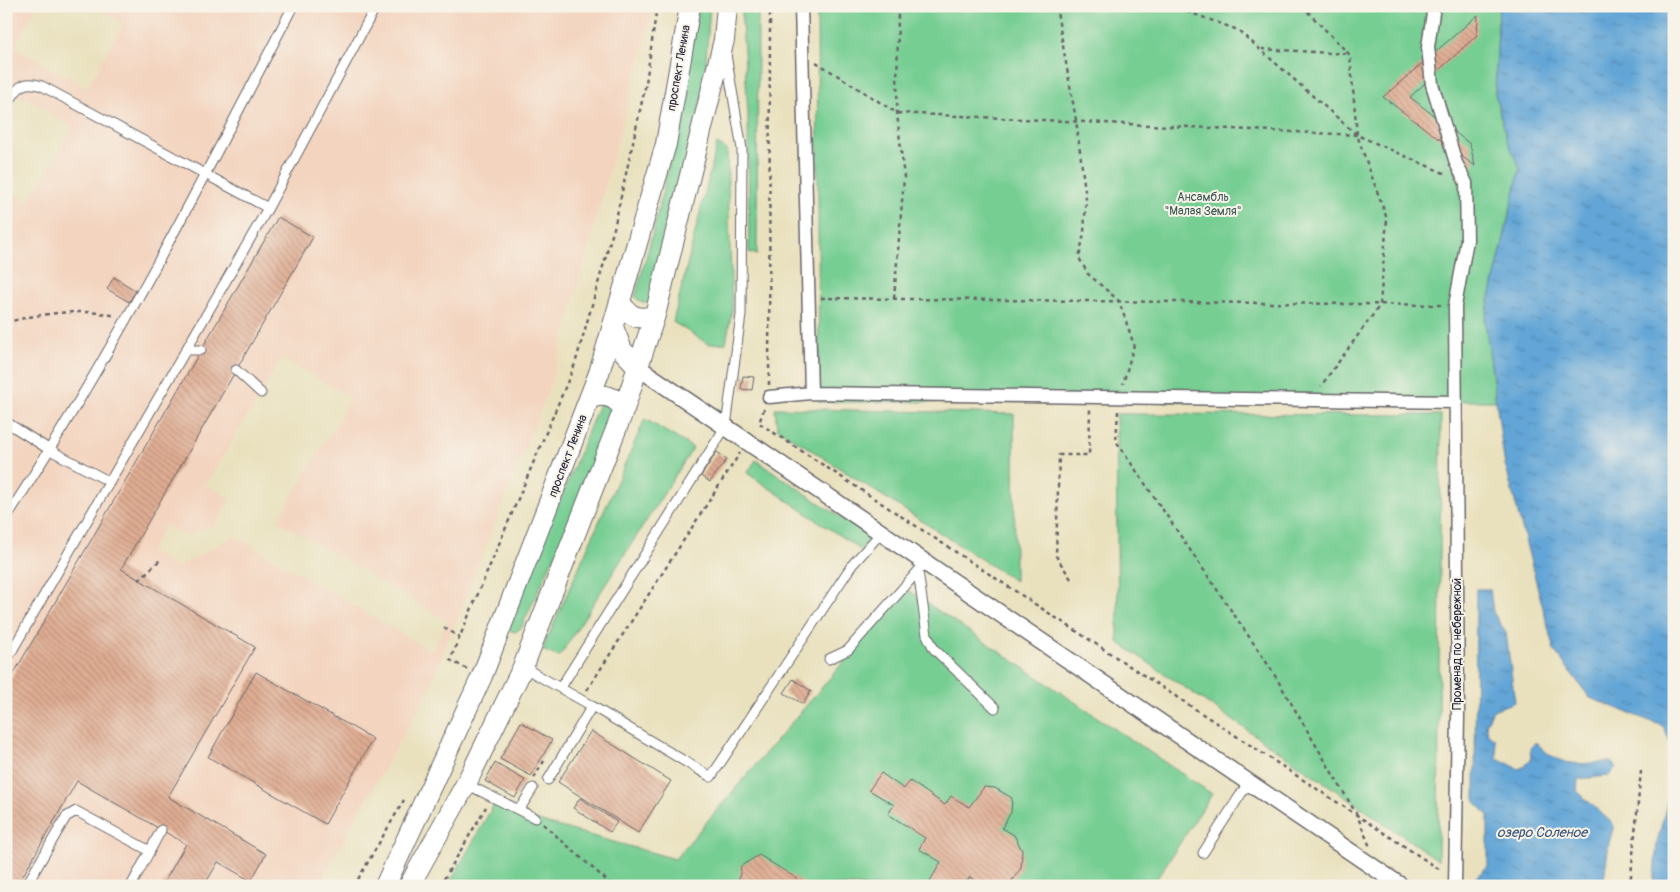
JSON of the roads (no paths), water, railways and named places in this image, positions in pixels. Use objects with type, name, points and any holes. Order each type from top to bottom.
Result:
[{"type":"street","name":"проспект Ленина","points":[[385,886],[482,676],[600,373],[666,144],[690,6]]},
{"type":"street","points":[[410,886],[466,784],[523,667],[624,408],[655,315],[724,40],[727,6]]},
{"type":"street","points":[[801,6],[811,393]]},
{"type":"street","name":"Променад по небережной","points":[[1434,6],[1428,47],[1432,84],[1456,163],[1466,183],[1467,240],[1454,306],[1458,716],[1455,883]]},
{"type":"street","points":[[620,302],[625,312],[634,318],[645,319],[655,315]]},
{"type":"street","points":[[614,327],[622,350],[638,368]]},
{"type":"street","points":[[600,373],[608,366],[618,363],[629,364],[638,368],[748,440],[881,533],[922,568],[1401,886]]},
{"type":"street","points":[[769,397],[811,393],[1456,402]]},
{"type":"street","points":[[590,398],[600,395],[610,396],[624,408]]},
{"type":"lane","points":[[6,518],[50,450],[124,322],[206,174],[293,6]]},
{"type":"lane","points":[[6,661],[268,208],[376,6]]},
{"type":"lane","points":[[561,687],[726,426],[741,315],[742,149],[724,40]]},
{"type":"lane","points":[[6,106],[22,84],[30,82],[42,86],[268,208]]},
{"type":"lane","points":[[186,350],[201,350]]},
{"type":"lane","points":[[236,370],[261,393]]},
{"type":"lane","points":[[6,422],[50,450],[110,482]]},
{"type":"lane","points":[[523,667],[561,687],[711,777],[852,565],[881,533]]},
{"type":"lane","points":[[829,659],[848,650],[922,568]]},
{"type":"lane","points":[[922,568],[927,635],[934,649],[995,708]]},
{"type":"lane","points":[[548,780],[592,706]]},
{"type":"lane","points":[[1203,853],[1248,783]]},
{"type":"lane","points":[[466,784],[535,818]]},
{"type":"lane","points":[[519,810],[533,784]]},
{"type":"lane","points":[[26,886],[66,817],[76,811],[150,851]]},
{"type":"lane","points":[[131,886],[161,830]]},
{"type":"water","points":[[1499,6],[1674,6],[1674,750],[1663,726],[1590,698],[1554,650],[1504,460],[1485,320],[1520,168],[1507,140],[1495,94]]},
{"type":"water","name":"озеро Соленое","points":[[1476,589],[1490,589],[1493,612],[1506,633],[1515,702],[1493,710],[1486,724],[1488,734],[1495,739],[1497,758],[1519,769],[1531,760],[1530,748],[1536,742],[1553,757],[1562,761],[1570,763],[1611,762],[1616,767],[1609,776],[1578,779],[1577,791],[1614,825],[1609,843],[1603,886],[1471,886],[1469,884],[1488,866],[1488,815],[1475,802]]},
{"type":"water","points":[[1674,774],[1674,886],[1653,886],[1657,843]]},
{"type":"park label","name":"Ансамбль \"Малая Земля\"","points":[[1203,204]]}]
